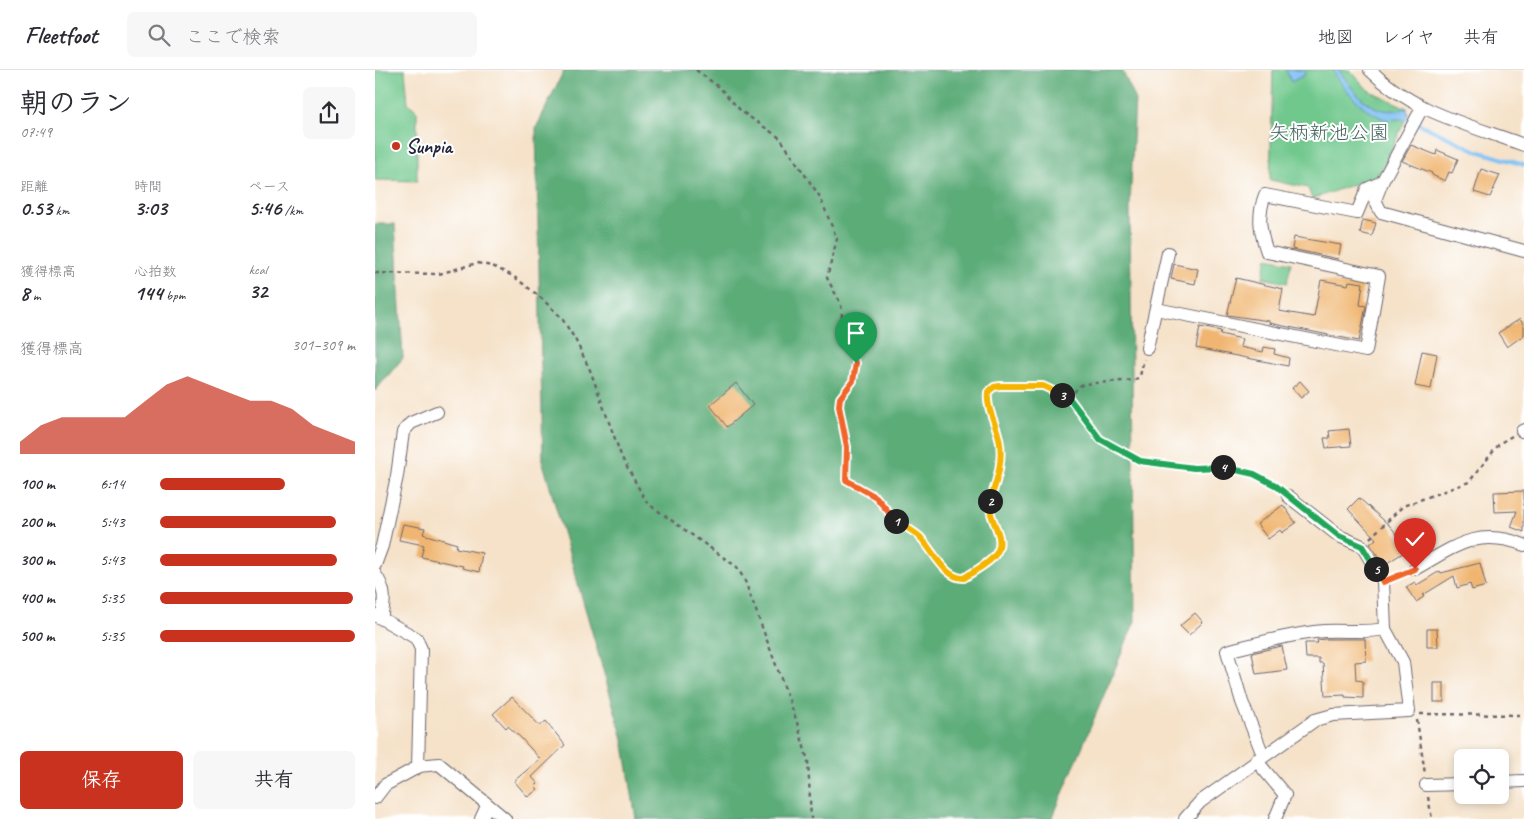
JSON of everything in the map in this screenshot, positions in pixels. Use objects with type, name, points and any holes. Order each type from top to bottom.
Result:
[{"type":"street","points":[[1370,70],[1417,116],[1524,144]]},
{"type":"street","points":[[1417,116],[1382,182],[1375,200],[1381,212],[1524,251]]},
{"type":"street","points":[[1156,309],[1366,351],[1379,276],[1267,252],[1260,231],[1260,209],[1265,195],[1357,213],[1367,189],[1382,182]]},
{"type":"street","points":[[1147,348],[1168,253]]},
{"type":"street","points":[[375,565],[388,520],[403,432],[411,423],[437,412]]},
{"type":"street","points":[[1185,819],[1200,802],[1315,720],[1333,715],[1409,711],[1403,662],[1385,629],[1383,582],[1362,546],[1339,536],[1289,496]]},
{"type":"street","points":[[1415,569],[1461,542],[1481,538],[1507,539],[1524,545]]},
{"type":"street","points":[[375,574],[383,586],[385,597],[378,617],[416,638],[421,649],[419,766]]},
{"type":"street","points":[[1275,819],[1285,795],[1260,758],[1227,651],[1280,638],[1325,631],[1366,632],[1385,629]]},
{"type":"street","points":[[375,798],[385,786],[419,766],[439,764],[487,806],[505,819]]},
{"type":"street","points":[[1509,782],[1524,781]]},
{"type":"street","points":[[1426,785],[1454,784]]},
{"type":"street","points":[[481,819],[487,806]]},
{"type":"path","points":[[696,70],[719,87],[741,111],[780,138],[820,197],[837,239],[827,278],[841,304],[843,331],[856,363],[853,381],[840,398],[839,406],[847,447],[846,480],[876,497],[893,519],[919,536],[949,574],[958,578],[964,578],[997,555],[1001,548],[1000,537],[989,509],[1000,471],[1001,454],[999,440],[987,400],[988,392],[994,387],[1043,386],[1070,399],[1100,439],[1140,461],[1194,468],[1215,466],[1234,468],[1254,474],[1275,485],[1289,496]]},
{"type":"path","points":[[375,273],[439,274],[477,263],[492,266],[513,276],[539,296],[561,317],[575,339],[590,370],[622,458],[647,503],[737,567],[745,582],[781,674],[806,753],[811,819]]},
{"type":"path","points":[[1070,399],[1077,388],[1083,384],[1135,380],[1140,376],[1147,348]]},
{"type":"path","points":[[1362,546],[1403,506],[1469,482],[1500,443],[1523,430]]},
{"type":"path","points":[[1383,582],[1415,569]]},
{"type":"path","points":[[1432,819],[1416,714],[1524,715]]},
{"type":"green space","name":"Sunpia","points":[[375,70],[405,70],[408,103],[417,111],[417,181],[375,180]]},
{"type":"green space","points":[[564,70],[1122,70],[1135,98],[1130,207],[1135,621],[1052,819],[636,819],[623,739],[543,463],[536,128]]},
{"type":"green space","name":"矢柄新池公園","points":[[1273,70],[1350,70],[1368,90],[1407,108],[1408,114],[1382,170],[1374,177],[1312,199],[1308,188],[1270,180]]},
{"type":"green space","points":[[375,224],[395,224],[403,358],[375,391]]},
{"type":"green space","points":[[1267,258],[1291,263],[1287,283],[1263,278]]},
{"type":"water","points":[[1286,70],[1303,70],[1305,75],[1291,82]]},
{"type":"water","points":[[1333,70],[1339,70],[1359,96],[1375,107],[1385,110],[1407,108],[1408,114],[1405,119],[1385,119],[1362,106],[1348,92]]},
{"type":"building","points":[[1411,145],[1436,155],[1437,150],[1458,159],[1452,173],[1449,172],[1445,181],[1432,175],[1432,173],[1402,161]]},
{"type":"building","points":[[1481,169],[1500,175],[1490,197],[1474,192]]},
{"type":"building","points":[[1363,220],[1376,223],[1372,236],[1360,233]]},
{"type":"building","points":[[1294,237],[1341,245],[1338,259],[1292,249]]},
{"type":"building","points":[[1174,264],[1198,269],[1195,284],[1171,279]]},
{"type":"building","points":[[1236,278],[1283,289],[1279,311],[1314,317],[1321,280],[1348,285],[1349,281],[1363,283],[1360,305],[1366,306],[1359,341],[1269,323],[1269,321],[1227,315]]},
{"type":"building","points":[[1520,319],[1524,326],[1524,335],[1507,347],[1498,333]]},
{"type":"building","points":[[1200,327],[1221,331],[1220,334],[1242,339],[1240,347],[1263,352],[1264,347],[1275,349],[1274,354],[1289,358],[1288,366],[1196,348]]},
{"type":"building","points":[[1422,351],[1437,354],[1431,389],[1415,386]]},
{"type":"building","points":[[1300,381],[1309,391],[1301,398],[1292,388]]},
{"type":"building","points":[[736,383],[753,405],[727,427],[710,405]]},
{"type":"building","points":[[1349,429],[1351,446],[1326,448],[1324,438],[1330,438],[1329,431]]},
{"type":"building","points":[[1524,491],[1524,532],[1511,527],[1517,511],[1495,512],[1494,492]]},
{"type":"building","points":[[1359,498],[1390,526],[1409,549],[1384,565],[1370,544],[1376,539],[1348,509]]},
{"type":"building","points":[[1283,505],[1296,523],[1282,533],[1280,530],[1268,539],[1257,524]]},
{"type":"building","points":[[403,524],[425,528],[423,534],[457,544],[456,548],[482,553],[479,572],[462,568],[463,566],[421,557],[424,545],[399,540]]},
{"type":"building","points":[[1480,563],[1486,586],[1472,590],[1470,584],[1457,588],[1454,576],[1423,595],[1425,596],[1416,602],[1406,587],[1415,582],[1417,585],[1440,571],[1441,573]]},
{"type":"building","points":[[1195,613],[1203,622],[1189,635],[1180,626]]},
{"type":"building","points":[[1427,629],[1437,629],[1438,647],[1427,647]]},
{"type":"building","points":[[1365,639],[1366,661],[1355,662],[1356,680],[1363,681],[1363,698],[1345,697],[1345,695],[1325,696],[1323,663],[1319,663],[1319,658],[1306,658],[1305,643],[1318,643],[1317,640]]},
{"type":"building","points":[[1282,646],[1287,670],[1256,674],[1252,653]]},
{"type":"building","points":[[1434,683],[1444,683],[1444,702],[1434,702]]},
{"type":"building","points":[[512,697],[540,726],[546,721],[565,745],[532,777],[538,784],[535,786],[538,789],[528,797],[514,781],[540,759],[521,738],[508,726],[506,728],[493,714]]},
{"type":"waterway","points":[[1402,116],[1477,151],[1524,165]]},
{"type":"place","name":"Sunpia","points":[[396,146]]},
{"type":"route","points":[[856,363],[853,381],[840,398],[839,406],[847,447],[846,480],[876,497],[893,519],[919,536],[936,555],[949,574],[958,578],[964,578],[997,555],[1001,548],[1001,540],[989,509],[1000,471],[1001,454],[999,440],[987,400],[988,392],[994,387],[1000,386],[1043,386],[1070,399],[1100,439],[1113,448],[1140,461],[1194,468],[1215,466],[1234,468],[1254,474],[1275,485],[1339,536],[1362,546],[1383,582],[1415,569]]}]
